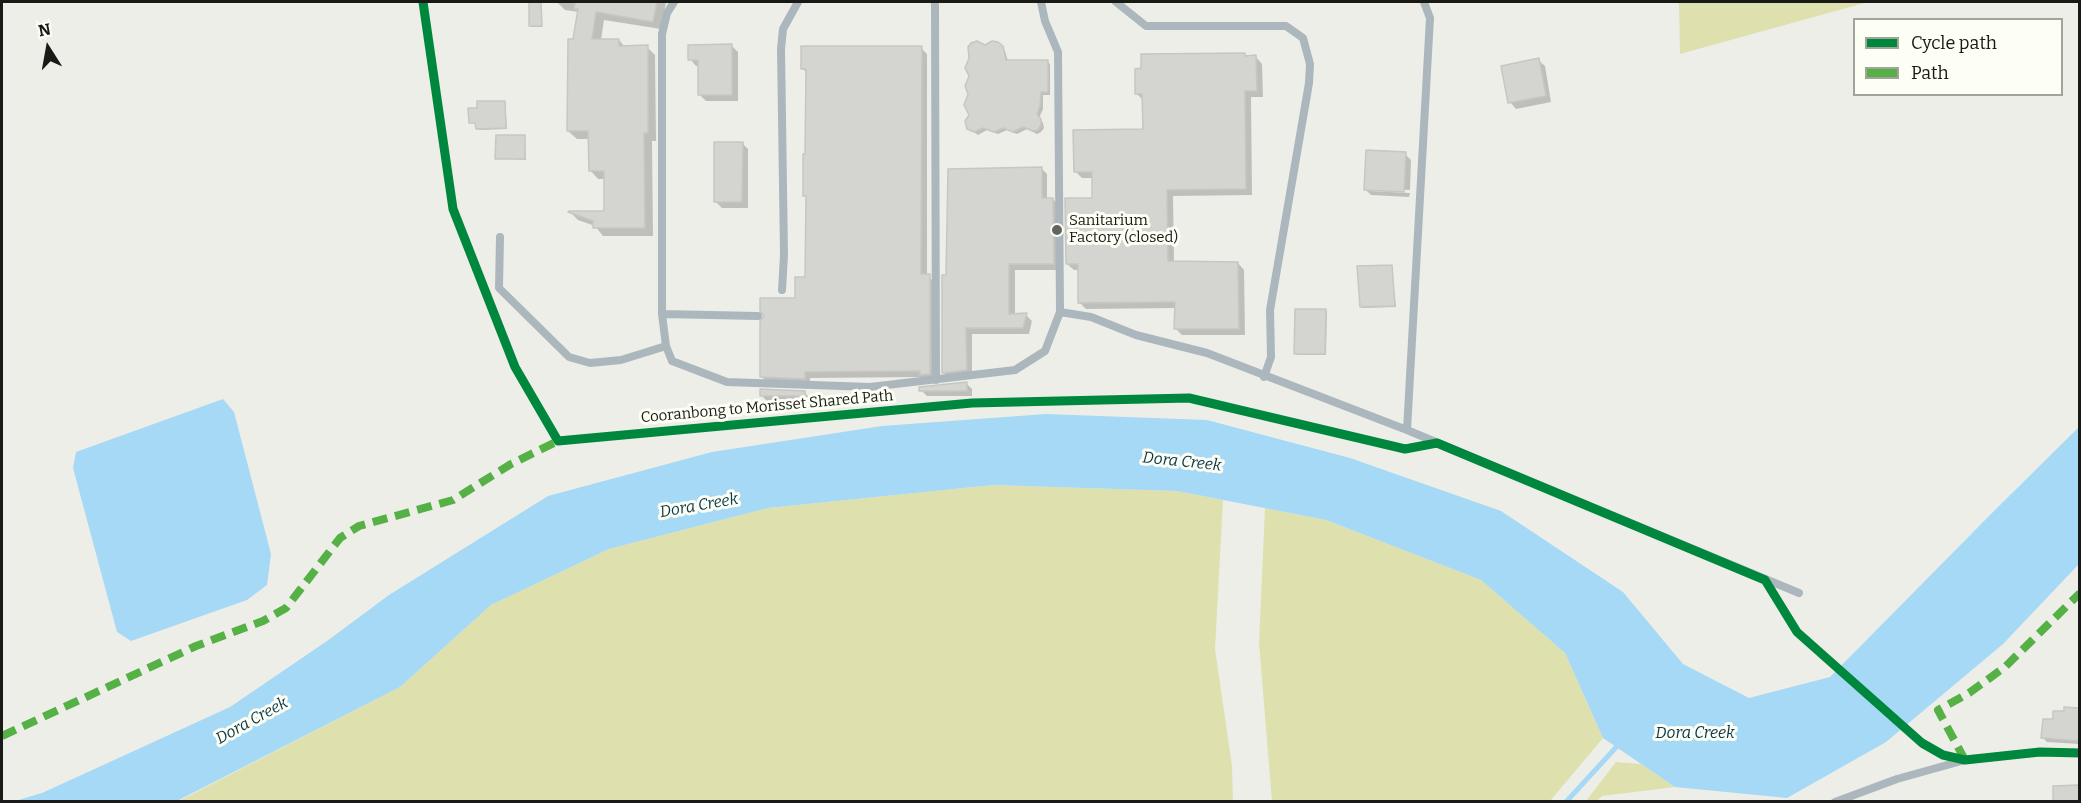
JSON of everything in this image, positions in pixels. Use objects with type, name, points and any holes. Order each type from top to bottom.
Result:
[{"type":"lane","points":[[674,2],[667,13],[662,34],[662,314],[666,346],[672,361],[727,382],[870,387],[1015,370],[1045,351],[1060,312],[1058,52],[1045,21],[1041,2]]},
{"type":"lane","points":[[782,290],[784,255],[781,49],[783,28],[798,2]]},
{"type":"lane","points":[[935,2],[936,381]]},
{"type":"lane","points":[[1116,2],[1146,26],[1286,26],[1303,38],[1310,64],[1309,83],[1270,310],[1271,357],[1264,377]]},
{"type":"lane","points":[[1407,430],[1430,18],[1424,2]]},
{"type":"lane","points":[[500,237],[499,288],[569,357],[590,363],[621,360],[666,346]]},
{"type":"lane","points":[[1060,312],[1091,317],[1136,335],[1206,354],[1407,430],[1799,593]]},
{"type":"lane","points":[[662,314],[758,316]]},
{"type":"lane","points":[[1836,801],[1897,779],[1965,760],[2040,752],[2079,753]]},
{"type":"green space","points":[[1679,2],[1868,2],[1680,54]]},
{"type":"green space","points":[[993,485],[1177,491],[1223,500],[1215,649],[1232,766],[1233,801],[177,802],[400,687],[491,605],[609,549],[768,508]]},
{"type":"green space","points":[[1265,508],[1326,520],[1481,580],[1565,653],[1603,738],[1550,801],[1272,801],[1259,643]]},
{"type":"green space","points":[[1616,762],[1641,764],[1675,787],[1602,796],[1597,801],[1586,801]]},
{"type":"water","points":[[223,399],[234,412],[271,554],[267,585],[247,600],[131,641],[117,632],[73,468],[76,452]]},
{"type":"water","name":"Dora Creek","points":[[1046,414],[1207,420],[1350,458],[1501,511],[1623,592],[1683,664],[1749,698],[1830,677],[2079,427],[2079,564],[2003,644],[1886,742],[1787,798],[1675,787],[1603,738],[1565,653],[1481,580],[1326,520],[1177,491],[993,485],[768,508],[609,549],[491,605],[400,687],[177,801],[15,801],[42,793],[230,707],[327,641],[389,595],[548,496],[712,452],[882,426]]},
{"type":"building","points":[[529,2],[541,2],[542,26],[529,26]]},
{"type":"building","points":[[575,2],[657,2],[653,22],[596,12],[592,39],[619,39],[619,46],[648,45],[648,133],[644,133],[645,228],[593,228],[593,221],[568,212],[604,211],[604,171],[589,171],[588,131],[567,131],[568,39],[573,39],[578,9],[574,9]]},
{"type":"building","points":[[977,41],[985,45],[992,41],[998,42],[1003,46],[1006,60],[1048,60],[1048,92],[1041,92],[1037,114],[1041,119],[1041,125],[1038,130],[1033,131],[1023,127],[1013,132],[1003,128],[994,132],[983,128],[974,132],[967,129],[965,121],[969,115],[964,105],[968,94],[965,86],[969,76],[965,68],[969,58],[968,47]]},
{"type":"building","points":[[732,44],[732,95],[698,95],[698,60],[688,60],[688,45]]},
{"type":"building","points":[[801,46],[922,46],[921,274],[930,274],[930,374],[920,375],[920,371],[805,372],[805,379],[760,377],[760,321],[764,316],[760,311],[760,298],[795,298],[795,277],[805,277],[806,196],[803,196],[803,154],[805,154],[806,69],[801,69]]},
{"type":"building","points":[[1245,53],[1245,56],[1256,55],[1257,91],[1245,91],[1246,189],[1167,190],[1168,261],[1238,262],[1239,329],[1174,329],[1175,302],[1078,303],[1078,264],[1066,264],[1065,198],[1092,198],[1092,172],[1074,172],[1073,130],[1143,129],[1142,94],[1135,94],[1135,69],[1141,68],[1141,54]]},
{"type":"building","points":[[1539,58],[1546,96],[1508,103],[1501,66]]},
{"type":"building","points":[[477,101],[505,101],[506,128],[476,129],[475,123],[469,123],[468,108],[477,108]]},
{"type":"building","points":[[496,135],[525,135],[525,159],[495,159]]},
{"type":"building","points":[[714,142],[743,142],[742,202],[714,202]]},
{"type":"building","points":[[1366,150],[1406,152],[1404,192],[1364,190]]},
{"type":"building","points":[[1042,167],[1042,198],[1053,198],[1054,264],[1009,264],[1009,314],[1027,313],[1023,328],[966,328],[967,370],[942,373],[942,275],[946,275],[948,169]]},
{"type":"building","points":[[1392,265],[1395,306],[1360,307],[1357,266]]},
{"type":"building","points":[[1295,309],[1326,309],[1325,354],[1294,354]]},
{"type":"building","points":[[967,382],[967,391],[919,391],[919,387]]},
{"type":"building","points":[[760,389],[805,391],[805,396],[760,396]]},
{"type":"building","points":[[2064,707],[2079,708],[2079,741],[2041,738],[2043,719],[2053,719],[2053,711],[2064,711]]},
{"type":"building","points":[[2079,785],[2079,801],[2053,801],[2053,786]]},
{"type":"waterway","points":[[1566,802],[1620,743]]},
{"type":"marked path","points":[[2,736],[196,646],[263,621],[286,608],[340,538],[359,526],[453,500],[511,464],[558,441]]},
{"type":"marked path","points":[[1965,760],[1938,710],[1969,693],[2005,667],[2080,593]]},
{"type":"cycle path","name":"Cooranbong to Morisset Shared Path","points":[[423,2],[453,209],[515,367],[558,441],[972,403],[1189,398],[1405,449],[1437,443],[1765,580],[1797,632],[1922,743],[1943,755],[1965,760],[2040,752],[2080,753]]},
{"type":"place","name":"Sanitarium Factory (closed)","points":[[1057,230]]}]
